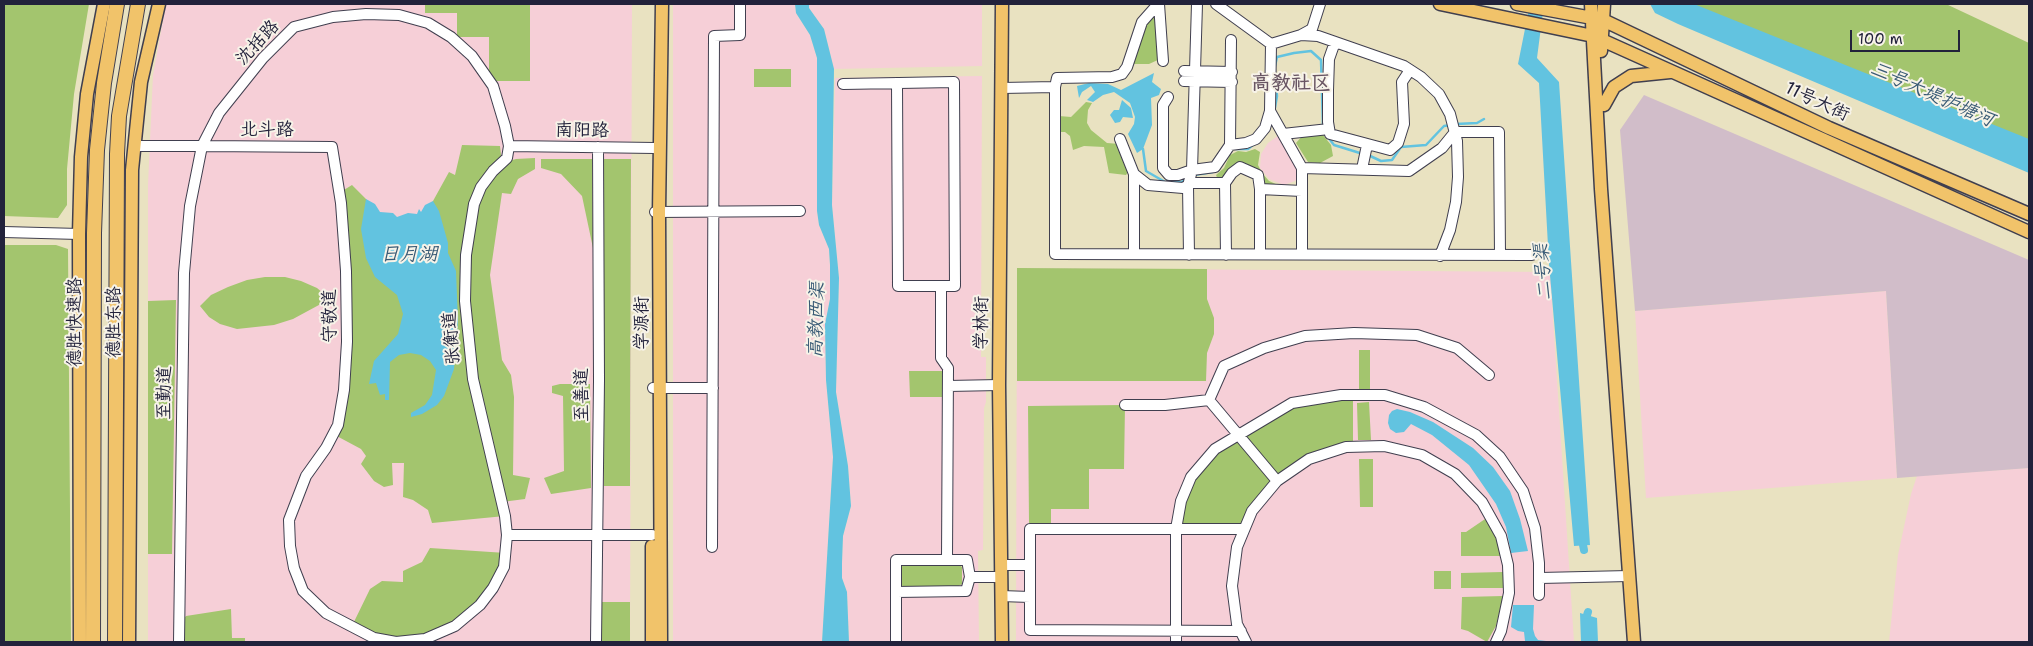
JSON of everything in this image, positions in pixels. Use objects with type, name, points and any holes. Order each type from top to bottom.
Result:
[{"type":"highway","name":"德胜快速路","points":[[93,642],[93,325],[97,150],[104,83],[117,4]]},
{"type":"highway","points":[[124,642],[115,535],[119,116],[138,4]]},
{"type":"main road","name":"德胜东路","points":[[80,642],[79,234],[81,157],[87,94],[104,4]]},
{"type":"main road","name":"德胜东路","points":[[124,642],[132,170],[142,82],[159,4]]},
{"type":"main road","name":"学源街","points":[[656,4],[656,388],[661,642]]},
{"type":"main road","name":"学源街","points":[[656,212],[662,4]]},
{"type":"main road","name":"学林街","points":[[1002,4],[999,385],[1002,642]]},
{"type":"main road","name":"11号大街","points":[[1440,4],[1597,38],[2029,232]]},
{"type":"main road","points":[[1591,4],[1597,19],[1602,189],[1634,642]]},
{"type":"main road","points":[[1597,19],[1604,4]]},
{"type":"main road","name":"11号大街","points":[[1522,5],[1597,19],[1829,128],[2029,214]]},
{"type":"main road","points":[[1597,38],[1604,105],[1640,642]]},
{"type":"main road","points":[[1604,105],[1614,87],[1631,76],[1672,72]]},
{"type":"main road","points":[[79,271],[93,325]]},
{"type":"main road","points":[[116,401],[131,302]]},
{"type":"main road","name":"学源街","points":[[652,642],[652,535],[656,388]]},
{"type":"street","points":[[712,547],[714,36],[740,35],[740,4]]},
{"type":"street","points":[[1159,4],[1163,61]]},
{"type":"street","points":[[1159,4],[1142,22],[1127,68],[1122,74],[1112,77],[1057,78],[1055,88],[1056,254],[1532,256]]},
{"type":"street","points":[[1189,255],[1189,76],[1197,4]]},
{"type":"street","points":[[1216,4],[1271,44]]},
{"type":"street","points":[[1271,44],[1301,35],[1312,29],[1320,4]]},
{"type":"street","name":"沈括路","points":[[202,146],[219,113],[264,58],[294,27],[333,17],[366,14],[399,15],[428,23],[451,36],[472,56],[493,86],[505,126],[508,146]]},
{"type":"street","points":[[1301,35],[1318,36],[1410,70],[1439,94],[1453,127],[1458,177],[1456,202],[1450,230],[1440,256]]},
{"type":"street","points":[[1134,174],[1148,184],[1169,188],[1215,167],[1230,145],[1231,40]]},
{"type":"street","points":[[1335,42],[1330,59],[1326,129],[1330,134],[1365,151],[1390,150],[1398,143],[1404,124],[1402,82],[1410,70]]},
{"type":"street","points":[[1230,145],[1246,143],[1256,138],[1265,128],[1270,112],[1271,44]]},
{"type":"street","points":[[1189,76],[1232,77]]},
{"type":"street","points":[[843,84],[897,83],[954,82],[955,286],[898,286],[897,83]]},
{"type":"street","points":[[1002,88],[1055,88]]},
{"type":"street","points":[[1168,98],[1163,105],[1163,168],[1169,174],[1178,174],[1190,178]]},
{"type":"street","points":[[1270,112],[1302,168],[1302,255]]},
{"type":"street","points":[[1302,168],[1409,171],[1442,148],[1453,127]]},
{"type":"street","points":[[1453,127],[1498,132],[1500,256]]},
{"type":"street","points":[[1282,134],[1326,129]]},
{"type":"street","points":[[1120,139],[1134,174],[1134,254]]},
{"type":"street","name":"北斗路","points":[[135,146],[332,147]]},
{"type":"street","name":"至勤道","points":[[179,642],[183,290],[190,206],[202,146]]},
{"type":"street","name":"南阳路","points":[[508,146],[655,148]]},
{"type":"street","name":"张衡道","points":[[396,642],[425,639],[455,626],[480,605],[493,588],[504,567],[507,535],[505,516],[473,379],[465,301],[466,255],[474,204],[481,187],[507,158],[508,146]]},
{"type":"street","name":"守敬道","points":[[332,147],[341,203],[346,271],[347,342],[344,390],[338,425],[326,448],[306,476],[289,520],[294,568],[303,590],[326,614],[374,638],[396,642]]},
{"type":"street","name":"至善道","points":[[596,642],[598,147]]},
{"type":"street","points":[[1362,170],[1365,151]]},
{"type":"street","points":[[1226,255],[1225,184],[1232,173],[1240,167],[1251,170],[1258,175],[1260,189],[1260,254]]},
{"type":"street","points":[[1190,178],[1192,184],[1225,184]]},
{"type":"street","points":[[1260,189],[1302,191]]},
{"type":"street","points":[[656,212],[800,211]]},
{"type":"street","points":[[4,232],[79,234]]},
{"type":"street","points":[[941,286],[941,358],[948,368],[947,560]]},
{"type":"street","points":[[1209,400],[1224,366],[1264,348],[1305,336],[1354,334],[1417,335],[1457,348],[1489,375]]},
{"type":"street","points":[[948,386],[999,385]]},
{"type":"street","points":[[656,388],[713,388]]},
{"type":"street","points":[[1176,642],[1176,530],[1181,501],[1191,477],[1215,449],[1292,403],[1341,395],[1385,395],[1424,406],[1476,435],[1500,457],[1523,491],[1535,528],[1540,578],[1539,595]]},
{"type":"street","points":[[1124,405],[1165,405],[1209,400]]},
{"type":"street","points":[[1209,400],[1277,481]]},
{"type":"street","points":[[1246,642],[1237,624],[1232,586],[1237,547],[1252,511],[1277,481],[1309,460],[1346,447],[1384,446],[1422,455],[1455,474],[1482,502],[1501,536],[1508,565],[1509,593],[1502,631],[1496,642]]},
{"type":"street","points":[[1241,631],[1030,630],[1030,530],[1244,530]]},
{"type":"street","points":[[507,535],[652,535]]},
{"type":"street","points":[[896,592],[966,591],[970,577],[967,560],[896,560],[896,592],[896,642]]},
{"type":"street","points":[[970,577],[1030,565]]},
{"type":"street","points":[[1540,578],[1629,576]]},
{"type":"street","points":[[1001,596],[1030,597]]},
{"type":"shaded area","points":[[166,4],[632,4],[630,642],[148,642],[148,185],[153,75]]},
{"type":"shaded area","points":[[673,4],[795,4],[796,13],[810,35],[817,58],[817,211],[819,225],[829,249],[830,299],[825,324],[826,380],[833,457],[822,642],[673,642]]},
{"type":"shaded area","points":[[809,4],[982,4],[982,66],[834,69],[824,29],[809,8]]},
{"type":"shaded area","points":[[982,76],[981,357],[986,357],[986,402],[984,408],[983,550],[978,551],[979,642],[849,642],[847,592],[842,578],[842,563],[843,536],[851,506],[848,466],[836,392],[839,278],[832,205],[835,78]]},
{"type":"shaded area","points":[[1644,95],[2029,260],[2029,468],[1897,478],[1886,291],[1635,311],[1620,130]]},
{"type":"shaded area","points":[[1279,135],[1302,174],[1295,181],[1284,185],[1269,179],[1260,168],[1261,154],[1268,143]]},
{"type":"shaded area","points":[[1017,268],[1550,272],[1574,642],[1016,642]]},
{"type":"shaded area","points":[[1886,291],[1897,478],[1646,498],[1635,311]]},
{"type":"shaded area","points":[[2029,468],[2029,642],[1889,642],[1898,555],[1911,494],[1917,476]]},
{"type":"green space","points":[[4,4],[89,4],[74,94],[67,169],[67,205],[58,218],[4,216]]},
{"type":"green space","points":[[425,4],[530,4],[530,81],[489,81],[489,37],[457,37],[457,13],[425,13]]},
{"type":"green space","points":[[1661,4],[1946,4],[2029,43],[2029,150]]},
{"type":"green space","points":[[1156,9],[1160,59],[1149,64],[1133,64],[1144,25]]},
{"type":"green space","points":[[754,69],[791,69],[791,87],[754,87]]},
{"type":"green space","points":[[1086,102],[1092,103],[1088,110],[1087,123],[1091,130],[1107,143],[1120,144],[1130,169],[1126,175],[1109,173],[1104,147],[1084,146],[1073,150],[1070,136],[1065,132],[1059,132],[1059,116],[1071,117]]},
{"type":"green space","points":[[1318,129],[1331,145],[1333,156],[1320,163],[1308,162],[1296,143],[1304,134]]},
{"type":"green space","points":[[462,145],[500,146],[502,163],[516,159],[535,158],[535,169],[518,179],[511,194],[502,193],[490,275],[502,360],[511,375],[514,397],[513,475],[530,478],[525,499],[502,502],[505,516],[432,523],[428,510],[413,500],[403,497],[404,463],[392,463],[393,485],[384,487],[374,481],[361,464],[366,456],[361,449],[333,434],[344,390],[339,193],[352,185],[366,199],[380,224],[423,224],[449,172],[455,175]]},
{"type":"green space","points":[[1255,149],[1260,152],[1258,165],[1262,173],[1269,181],[1278,185],[1256,183],[1254,176],[1244,170],[1224,181],[1218,180],[1216,175],[1224,168],[1230,155],[1238,151],[1246,152]]},
{"type":"green space","points":[[541,159],[592,159],[593,248],[582,196],[561,174],[541,168]]},
{"type":"green space","points":[[603,159],[631,159],[630,486],[604,486]]},
{"type":"green space","points":[[4,245],[56,245],[68,249],[71,642],[4,642]]},
{"type":"green space","points":[[1017,268],[1207,269],[1207,299],[1214,318],[1214,334],[1207,353],[1206,381],[1017,381]]},
{"type":"green space","points":[[265,277],[285,277],[301,281],[317,288],[330,299],[293,319],[274,325],[237,329],[220,324],[209,317],[200,306],[211,295],[228,287],[247,280]]},
{"type":"green space","points":[[176,300],[172,554],[148,554],[148,301]]},
{"type":"green space","points":[[1359,350],[1370,350],[1370,390],[1359,390]]},
{"type":"green space","points":[[909,371],[942,371],[942,397],[910,397]]},
{"type":"green space","points":[[560,384],[590,384],[591,488],[551,494],[544,478],[564,471],[563,396],[552,393],[552,386]]},
{"type":"green space","points":[[1353,395],[1353,447],[1309,459],[1277,481],[1244,529],[1176,529],[1181,501],[1215,449],[1292,403]]},
{"type":"green space","points":[[1369,402],[1371,440],[1358,440],[1357,403]]},
{"type":"green space","points":[[1125,405],[1124,469],[1089,469],[1089,509],[1051,509],[1051,523],[1029,523],[1028,406]]},
{"type":"green space","points":[[1359,459],[1373,459],[1373,507],[1360,507]]},
{"type":"green space","points":[[1488,517],[1499,541],[1502,556],[1461,556],[1461,532],[1466,532]]},
{"type":"green space","points":[[430,548],[506,553],[493,588],[455,626],[396,642],[351,628],[370,589],[382,581],[403,582],[403,571],[422,562]]},
{"type":"green space","points":[[957,563],[962,567],[962,584],[957,587],[905,588],[899,583],[899,570],[904,564]]},
{"type":"green space","points":[[1434,571],[1451,571],[1451,589],[1434,589]]},
{"type":"green space","points":[[1503,572],[1504,588],[1461,588],[1461,573]]},
{"type":"green space","points":[[1503,596],[1496,626],[1487,642],[1461,629],[1462,597]]},
{"type":"green space","points":[[602,602],[630,602],[630,642],[602,642]]},
{"type":"green space","points":[[231,609],[232,638],[245,638],[245,642],[182,642],[182,621],[186,616]]},
{"type":"water","points":[[795,4],[809,4],[809,8],[824,29],[834,69],[832,205],[839,278],[836,392],[848,466],[851,506],[843,536],[842,563],[842,578],[847,592],[849,642],[822,642],[833,457],[826,380],[825,324],[830,299],[830,265],[829,249],[819,225],[817,211],[817,58],[810,35],[796,13]]},
{"type":"water","points":[[1530,4],[1544,4],[1537,58],[1559,82],[1590,545],[1574,546],[1549,264],[1539,83],[1518,64]]},
{"type":"water","points":[[1650,4],[1694,4],[2029,139],[2029,173],[1678,24],[1655,13]]},
{"type":"water","points":[[1154,73],[1152,82],[1161,89],[1159,95],[1151,98],[1152,125],[1143,149],[1137,153],[1128,134],[1134,124],[1135,117],[1130,103],[1114,92],[1103,95],[1093,102],[1087,100],[1095,92],[1091,86],[1082,92],[1079,98],[1077,86],[1089,83],[1108,84],[1121,90]]},
{"type":"water","points":[[1122,100],[1131,108],[1133,118],[1123,117],[1120,122],[1115,123],[1110,115],[1114,110],[1119,110]]},
{"type":"water","name":"日月湖","points":[[366,199],[375,204],[380,212],[393,213],[397,217],[408,213],[417,214],[419,209],[421,212],[425,205],[433,201],[439,211],[448,243],[448,253],[456,271],[458,321],[454,369],[444,396],[437,405],[422,414],[411,417],[411,413],[425,405],[432,395],[436,370],[430,361],[421,355],[410,353],[399,355],[390,362],[389,400],[385,400],[385,394],[380,395],[376,383],[369,384],[374,361],[398,334],[403,314],[397,295],[375,277],[366,258],[361,229]]},
{"type":"water","points":[[1397,409],[1410,412],[1433,422],[1473,448],[1493,467],[1510,491],[1520,519],[1528,551],[1511,553],[1506,527],[1496,504],[1469,465],[1432,435],[1411,424],[1404,432],[1396,433],[1390,429],[1388,423],[1389,415]]},
{"type":"water","points":[[1513,605],[1534,605],[1533,629],[1535,636],[1538,640],[1554,642],[1525,641],[1524,632],[1511,627]]},
{"type":"water","points":[[1580,613],[1597,618],[1598,642],[1581,642]]},
{"type":"waterway","points":[[1275,66],[1277,57],[1294,53],[1311,51],[1321,60],[1323,127]]},
{"type":"waterway","points":[[1274,113],[1277,96],[1275,74]]},
{"type":"waterway","points":[[1456,124],[1477,123],[1484,119]]},
{"type":"waterway","points":[[1368,155],[1381,161],[1392,160],[1401,147],[1426,145],[1444,126],[1451,125]]},
{"type":"waterway","points":[[1324,132],[1334,145],[1363,154]]},
{"type":"waterway","points":[[1236,149],[1248,149],[1254,144]]},
{"type":"waterway","points":[[1143,149],[1146,171],[1165,182],[1182,182],[1185,178]]},
{"type":"waterway","points":[[1194,175],[1213,172]]},
{"type":"waterway","name":"二号渠","points":[[1583,545],[1584,550]]},
{"type":"district","name":"高教社区","points":[[1291,84]]},
{"type":"water label","name":"三号大堤护塘河","points":[[1932,95]]},
{"type":"water label","name":"高教西渠","points":[[817,320]]}]
